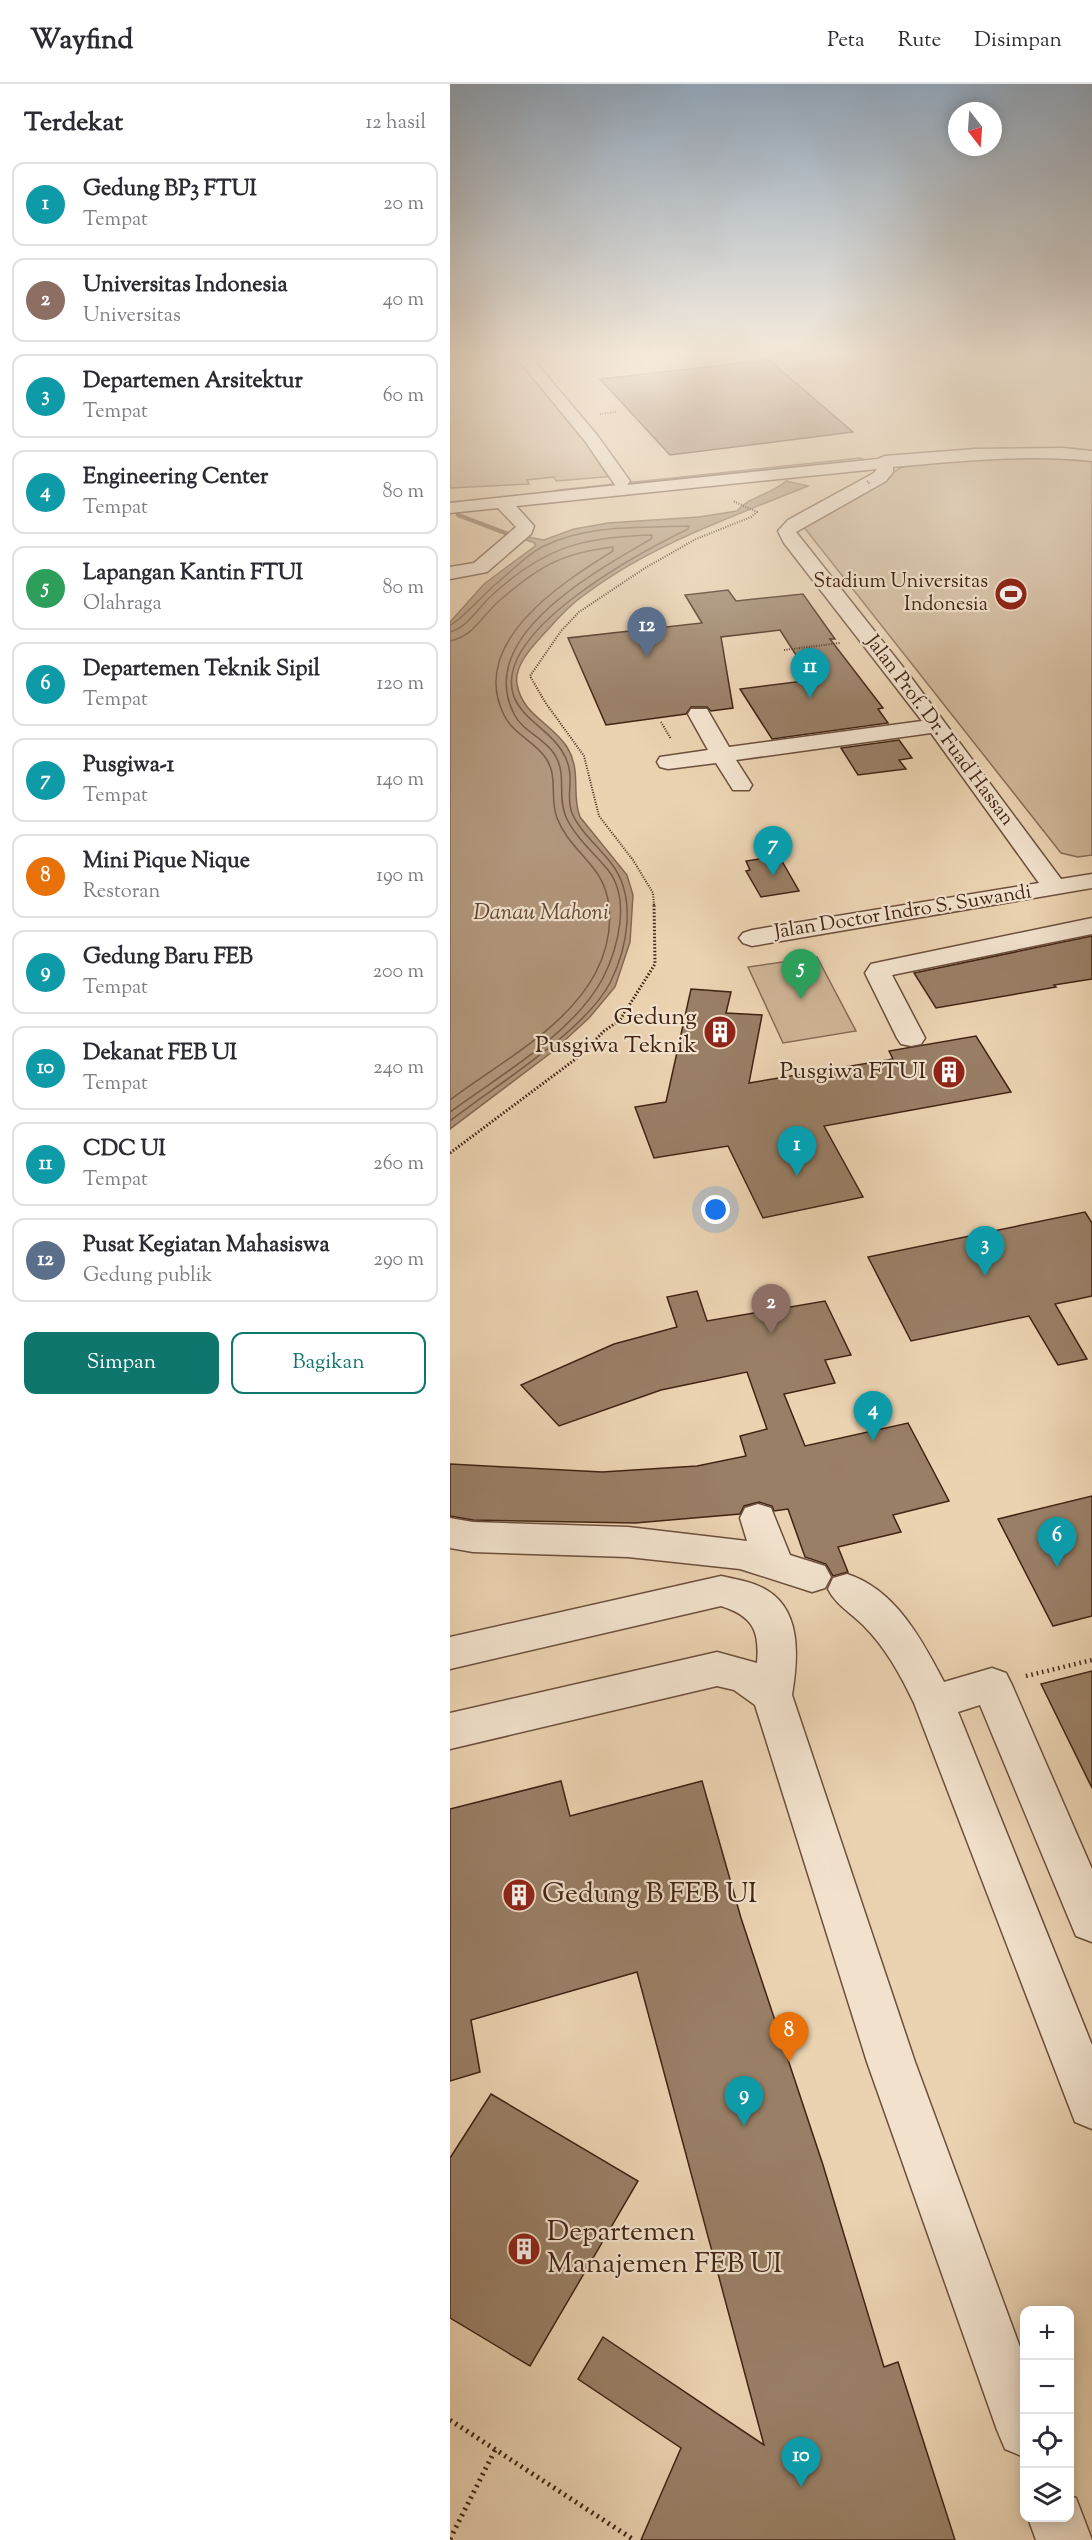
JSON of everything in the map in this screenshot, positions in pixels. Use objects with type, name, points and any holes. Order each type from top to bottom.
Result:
[{"type":"street","points":[[614,472],[621,481]]},
{"type":"street","points":[[712,472],[714,475],[727,473],[731,478]]},
{"type":"street","points":[[450,493],[508,493],[621,481],[644,474],[716,472]]},
{"type":"street","points":[[450,508],[789,472]]},
{"type":"street","name":"Jalan Prof. Dr. Fuad Hassan","points":[[885,472],[880,477],[794,524],[787,531],[800,552],[871,639],[935,726],[1079,888]]},
{"type":"street","points":[[450,573],[480,568],[525,530],[525,526],[503,503]]},
{"type":"street","points":[[699,714],[741,785]]},
{"type":"street","points":[[668,762],[935,726]]},
{"type":"street","name":"Jalan Doctor Indro S. Suwandi","points":[[752,938],[1079,888]]},
{"type":"street","points":[[911,1038],[878,974],[880,970],[1092,926]]},
{"type":"street","points":[[758,1518],[774,1564]]},
{"type":"street","points":[[450,1533],[472,1536],[628,1542],[740,1554],[830,1583],[877,1614],[906,1647],[934,1702],[1092,2105]]},
{"type":"street","points":[[450,1653],[721,1591],[752,1600],[773,1622],[780,1650],[772,1695],[888,2051],[1020,2419]]},
{"type":"street","points":[[450,1731],[717,1669],[745,1676],[772,1695]]},
{"type":"street","points":[[934,1702],[992,1685],[1092,1921]]},
{"type":"street","points":[[1058,2522],[1065,2540]]},
{"type":"path","points":[[867,481],[870,484]]},
{"type":"path","points":[[450,1153],[581,1055],[604,1031],[620,1020],[655,964],[653,951],[656,919],[653,893],[633,860],[599,816],[594,804],[584,756],[545,702],[530,676],[561,631],[579,612],[677,549],[751,517],[757,512],[735,502]]},
{"type":"path","points":[[784,650],[871,639]]},
{"type":"path","points":[[992,1685],[1092,1659]]},
{"type":"path","points":[[450,2420],[634,2540]]},
{"type":"path","points":[[450,2539],[495,2450]]},
{"type":"shaded area","points":[[450,472],[611,472],[615,476],[556,481],[554,477],[527,480],[529,484],[450,488]]},
{"type":"shaded area","points":[[732,472],[748,472],[554,491]]},
{"type":"shaded area","points":[[895,472],[1092,472],[1092,855],[1078,857],[1061,853],[803,526]]},
{"type":"shaded area","points":[[817,957],[856,1031],[783,1043],[748,967]]},
{"type":"water","name":"Danau Mahoni","points":[[786,481],[808,486],[722,520],[638,560],[612,576],[568,608],[532,647],[520,665],[517,684],[525,704],[554,731],[571,756],[574,765],[577,809],[580,817],[627,875],[633,895],[630,942],[615,987],[589,1018],[552,1052],[450,1129],[450,622],[484,584],[535,546],[535,543],[510,534],[544,540],[574,529],[608,523],[699,517],[737,511],[748,502]]},
{"type":"building","points":[[728,590],[736,601],[803,594],[835,639],[830,639],[883,708],[878,709],[888,723],[772,739],[740,689],[812,680],[780,630],[721,637],[733,708],[711,711],[707,707],[691,707],[686,714],[606,725],[568,638],[702,623],[685,595]]},
{"type":"building","points":[[899,740],[912,758],[899,760],[906,769],[858,775],[841,748]]},
{"type":"building","points":[[779,856],[799,891],[761,897],[746,871],[750,870],[746,861]]},
{"type":"building","points":[[1092,936],[1092,979],[1054,985],[1056,987],[936,1008],[914,973]]},
{"type":"building","points":[[691,989],[731,992],[726,1013],[762,1015],[749,1083],[893,1059],[889,1051],[976,1036],[1011,1092],[824,1126],[863,1197],[763,1218],[728,1146],[654,1158],[635,1107],[666,1102]]},
{"type":"building","points":[[1085,1212],[1092,1223],[1092,1296],[1055,1304],[1087,1359],[1058,1365],[1029,1316],[911,1341],[868,1257]]},
{"type":"building","points":[[697,1291],[707,1321],[825,1301],[851,1355],[825,1360],[835,1383],[784,1394],[805,1446],[908,1423],[949,1501],[893,1515],[901,1532],[838,1547],[848,1572],[833,1576],[826,1564],[805,1557],[788,1509],[774,1511],[772,1506],[759,1502],[744,1506],[740,1514],[635,1523],[473,1520],[450,1516],[450,1464],[602,1472],[697,1466],[746,1456],[740,1436],[767,1429],[747,1372],[661,1390],[559,1426],[521,1385],[614,1344],[677,1327],[667,1297]]},
{"type":"building","points":[[1092,1496],[1092,1616],[1053,1626],[998,1519]]},
{"type":"building","points":[[1092,1671],[1092,1788],[1041,1684]]},
{"type":"building","points":[[561,1781],[570,1816],[702,1781],[741,1918],[823,2165],[884,2367],[898,2362],[955,2540],[641,2540],[681,2448],[578,2379],[603,2337],[764,2445],[637,1972],[471,2020],[480,2072],[450,2081],[450,1809]]},
{"type":"building","name":"Departemen Manajemen FEB UI","points":[[491,2094],[638,2181],[530,2366],[450,2318],[450,2158]]},
{"type":"waterway","points":[[458,515],[508,534]]},
{"type":"place","name":"Stadium Universitas Indonesia","points":[[1011,594]]},
{"type":"place","name":"Pusat Kegiatan Mahasiswa","points":[[647,657]]},
{"type":"place","name":"CDC UI","points":[[810,698]]},
{"type":"place","name":"Pusgiwa-1","points":[[773,876]]},
{"type":"place","name":"Lapangan Kantin FTUI","points":[[801,999]]},
{"type":"place","name":"Gedung Pusgiwa Teknik","points":[[720,1032]]},
{"type":"place","name":"Pusgiwa FTUI","points":[[949,1072]]},
{"type":"place","name":"Gedung BP3 FTUI","points":[[797,1176]]},
{"type":"place","name":"Departemen Arsitektur","points":[[985,1276]]},
{"type":"place","name":"Universitas Indonesia","points":[[771,1334]]},
{"type":"place","name":"Engineering Center","points":[[873,1441]]},
{"type":"place","name":"Departemen Teknik Sipil","points":[[1057,1567]]},
{"type":"place","name":"Gedung B FEB UI","points":[[519,1895]]},
{"type":"place","name":"Mini Pique Nique","points":[[789,2062]]},
{"type":"place","name":"Gedung Baru FEB","points":[[744,2126]]},
{"type":"place","name":"Departemen Manajemen FEB UI","points":[[524,2249]]},
{"type":"place","name":"Dekanat FEB UI","points":[[801,2487]]}]
